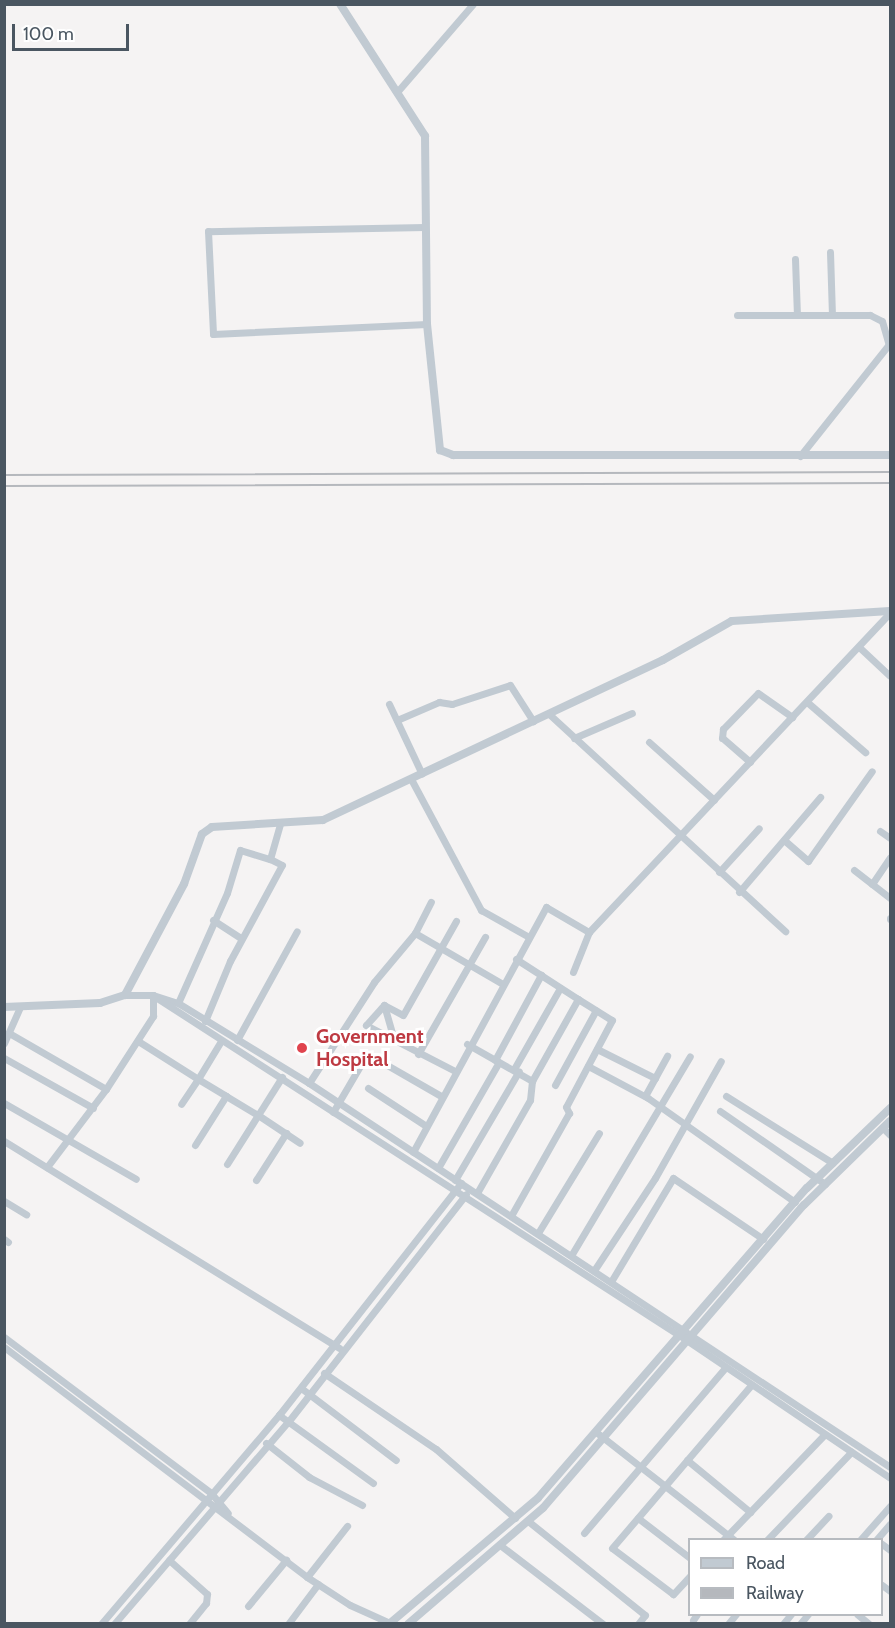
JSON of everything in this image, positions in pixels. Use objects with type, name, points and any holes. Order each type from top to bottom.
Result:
[{"type":"street","points":[[340,4],[424,136],[427,324],[435,444],[445,453],[891,455]]},
{"type":"street","points":[[397,92],[473,4]]},
{"type":"street","points":[[425,227],[208,231],[213,334],[427,324]]},
{"type":"street","points":[[830,252],[832,315]]},
{"type":"street","points":[[795,259],[797,315]]},
{"type":"street","points":[[737,315],[877,317],[890,344],[800,456]]},
{"type":"street","points":[[573,972],[589,932],[891,612]]},
{"type":"street","points":[[125,996],[184,884],[202,834],[212,827],[323,820],[549,714],[732,621],[891,612]]},
{"type":"street","points":[[859,647],[891,676]]},
{"type":"street","points":[[397,720],[439,702],[452,704],[510,685],[533,721]]},
{"type":"street","points":[[750,762],[723,738],[723,729],[758,693],[792,717]]},
{"type":"street","points":[[807,702],[865,752]]},
{"type":"street","points":[[389,704],[422,774]]},
{"type":"street","points":[[549,714],[678,838],[784,931]]},
{"type":"street","points":[[574,738],[632,714]]},
{"type":"street","points":[[649,742],[714,800]]},
{"type":"street","points":[[784,840],[808,861],[872,771]]},
{"type":"street","points":[[411,779],[481,910],[530,937]]},
{"type":"street","points":[[739,892],[820,796]]},
{"type":"street","points":[[270,859],[280,824]]},
{"type":"street","points":[[719,872],[759,828]]},
{"type":"street","points":[[880,831],[891,838]]},
{"type":"street","points":[[178,1003],[240,850],[282,865],[241,938],[205,1021]]},
{"type":"street","points":[[872,884],[891,857]]},
{"type":"street","points":[[854,870],[891,898]]},
{"type":"street","points":[[309,1083],[374,982],[416,933],[431,902]]},
{"type":"street","points":[[413,1152],[467,1044],[546,907],[589,932]]},
{"type":"street","points":[[213,920],[241,938]]},
{"type":"street","points":[[384,1005],[403,1015],[456,921]]},
{"type":"street","points":[[237,1040],[297,931]]},
{"type":"street","points":[[416,933],[501,983]]},
{"type":"street","points":[[418,1054],[485,937]]},
{"type":"street","points":[[511,1215],[569,1113],[566,1107],[612,1020],[516,959]]},
{"type":"street","points":[[438,1168],[541,975]]},
{"type":"street","points":[[101,1623],[301,1388],[453,1191],[560,988]]},
{"type":"street","points":[[153,995],[221,1041],[282,1077],[453,1191],[679,1335],[692,1337],[891,1467]]},
{"type":"street","points":[[47,1167],[93,1108],[138,1041],[153,1016],[153,995]]},
{"type":"street","points":[[4,1007],[100,1004],[125,996],[153,995],[178,1003],[339,1102],[538,1233],[686,1326],[692,1337],[725,1368],[891,1478]]},
{"type":"street","points":[[114,1623],[288,1422],[463,1197],[473,1191],[530,1100],[532,1081],[578,999]]},
{"type":"street","points":[[384,1005],[366,1025],[418,1054],[453,1070]]},
{"type":"street","points":[[384,1005],[394,1041]]},
{"type":"street","points":[[4,1042],[20,1007]]},
{"type":"street","points":[[555,1085],[596,1010]]},
{"type":"street","points":[[9,1033],[106,1089]]},
{"type":"street","points":[[138,1041],[300,1143]]},
{"type":"street","points":[[181,1104],[221,1041]]},
{"type":"street","points":[[467,1044],[532,1081]]},
{"type":"street","points":[[597,1049],[655,1078]]},
{"type":"street","points":[[333,1112],[367,1054]]},
{"type":"street","points":[[645,1096],[667,1056]]},
{"type":"street","points":[[572,1254],[690,1056]]},
{"type":"street","points":[[4,1058],[93,1108]]},
{"type":"street","points":[[595,1269],[655,1178],[684,1121],[721,1060]]},
{"type":"street","points":[[387,1065],[441,1096]]},
{"type":"street","points":[[588,1066],[645,1096],[684,1121],[795,1202]]},
{"type":"street","points":[[227,1164],[282,1077]]},
{"type":"street","points":[[368,1088],[426,1126]]},
{"type":"street","points":[[195,1144],[226,1096]]},
{"type":"street","points":[[726,1096],[833,1163]]},
{"type":"street","points":[[4,1103],[136,1179]]},
{"type":"street","points":[[4,1337],[209,1496],[307,1577],[377,1621],[390,1623],[515,1518],[599,1435],[692,1337],[821,1181],[833,1163],[891,1108]]},
{"type":"street","points":[[720,1111],[821,1181]]},
{"type":"street","points":[[408,1623],[528,1521],[686,1326],[795,1202],[891,1121]]},
{"type":"street","points":[[883,1128],[891,1135]]},
{"type":"street","points":[[256,1180],[286,1133]]},
{"type":"street","points":[[538,1233],[599,1133]]},
{"type":"street","points":[[4,1141],[344,1351]]},
{"type":"street","points":[[612,1280],[673,1178],[763,1239]]},
{"type":"street","points":[[4,1201],[26,1214]]},
{"type":"street","points":[[4,1347],[209,1496]]},
{"type":"street","points":[[317,1368],[436,1449],[515,1518]]},
{"type":"street","points":[[584,1533],[725,1368]]},
{"type":"street","points":[[688,1578],[673,1594],[612,1548],[751,1385]]},
{"type":"street","points":[[301,1388],[396,1460]]},
{"type":"street","points":[[279,1415],[373,1483]]},
{"type":"street","points":[[599,1435],[641,1466],[728,1538],[824,1435]]},
{"type":"street","points":[[260,1438],[309,1477],[362,1504]]},
{"type":"street","points":[[768,1538],[851,1452]]},
{"type":"street","points":[[687,1460],[750,1512]]},
{"type":"street","points":[[861,1538],[891,1506]]},
{"type":"street","points":[[807,1538],[828,1516]]},
{"type":"street","points":[[638,1518],[688,1556]]},
{"type":"street","points":[[528,1521],[645,1614],[638,1623]]},
{"type":"street","points":[[877,1538],[891,1524]]},
{"type":"street","points":[[307,1577],[347,1526]]},
{"type":"street","points":[[500,1545],[603,1623]]},
{"type":"street","points":[[169,1560],[207,1594],[206,1603],[189,1623]]},
{"type":"street","points":[[248,1606],[286,1560]]},
{"type":"street","points":[[288,1623],[318,1584]]},
{"type":"railway","points":[[4,475],[890,472]]},
{"type":"railway","points":[[4,486],[890,483]]},
{"type":"place","name":"Government Hospital","points":[[302,1048]]}]
